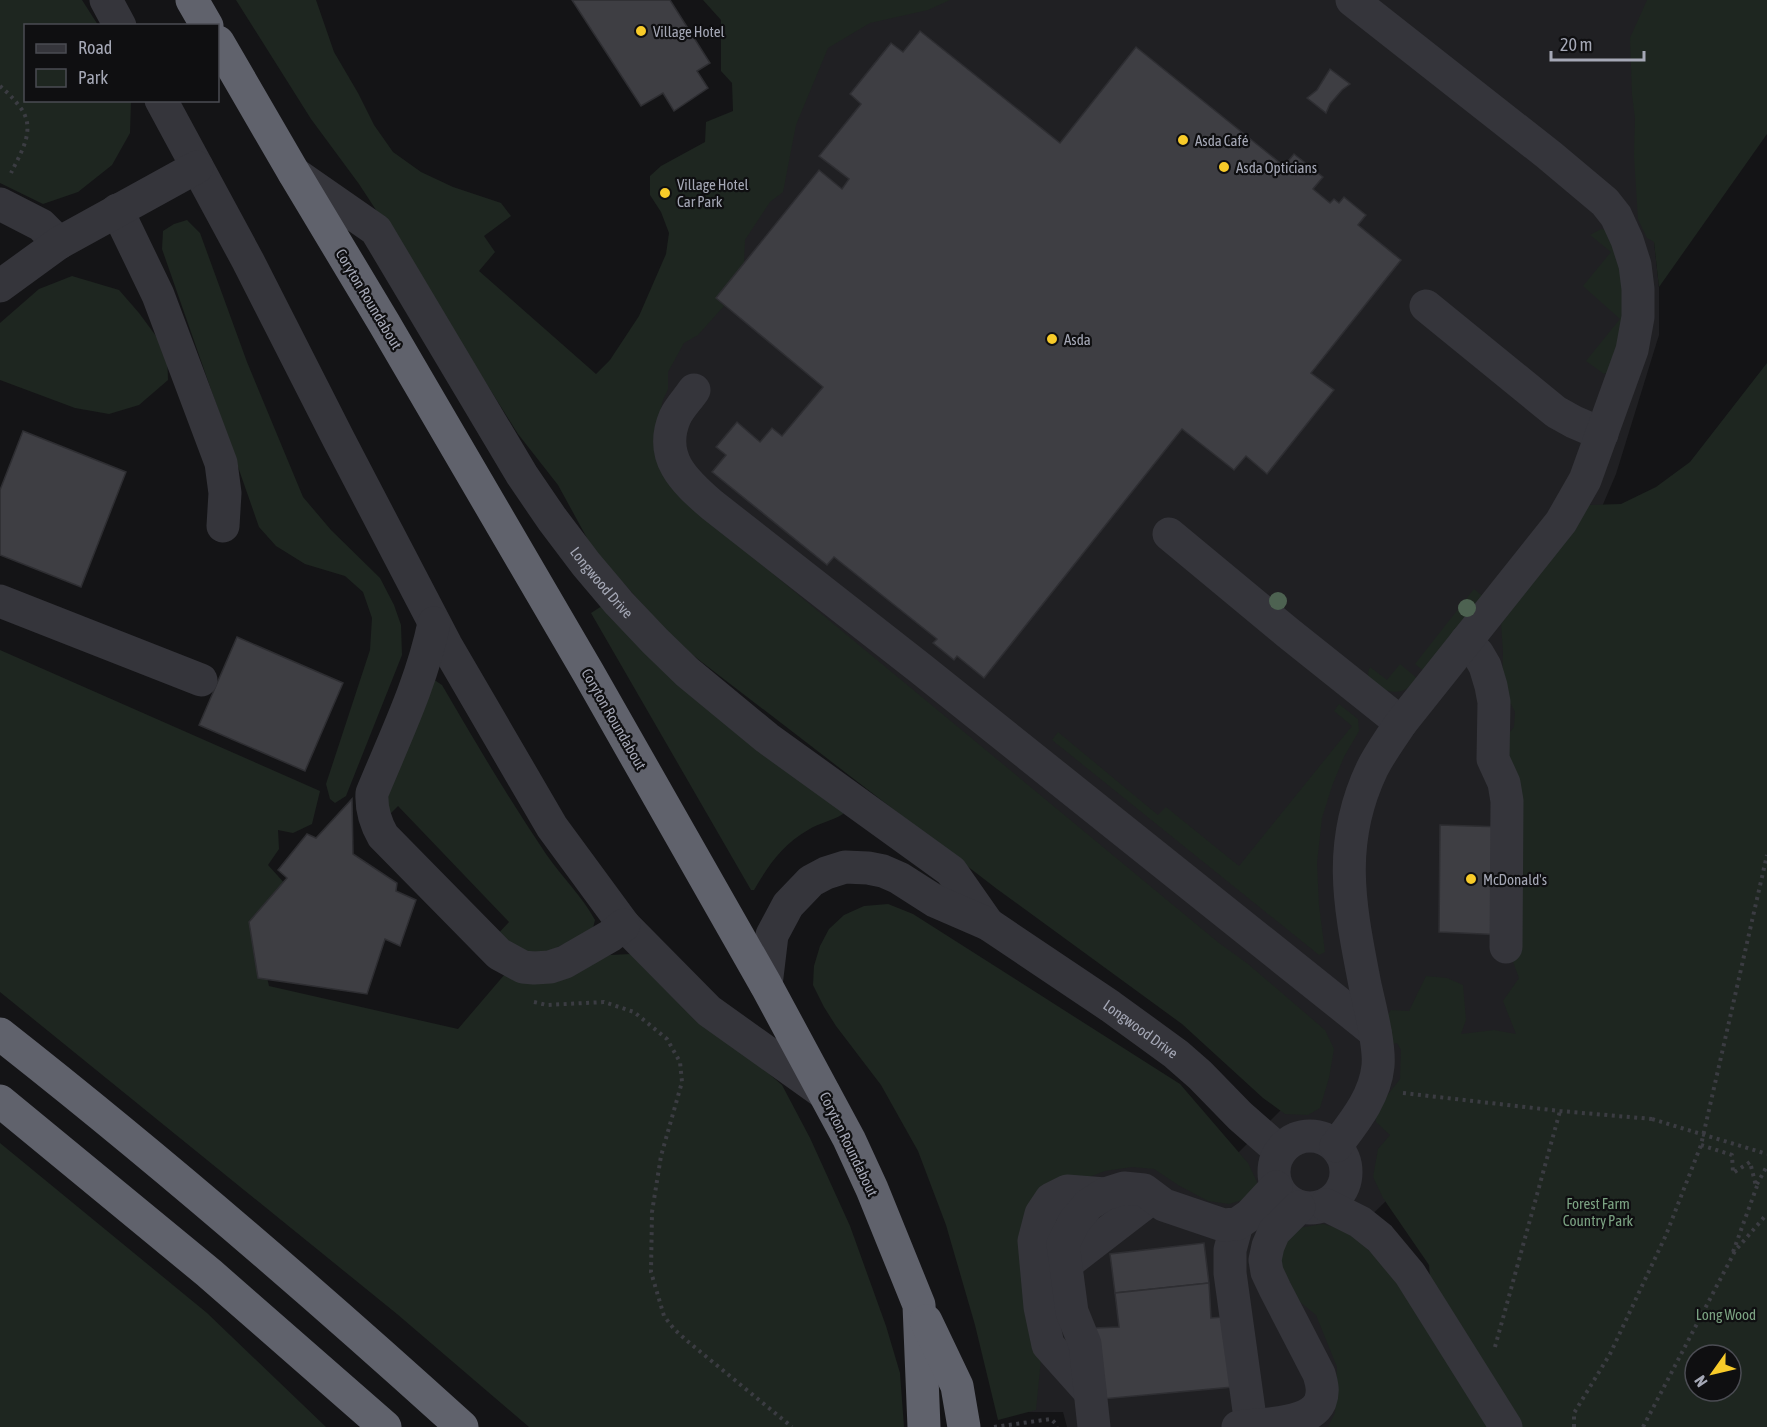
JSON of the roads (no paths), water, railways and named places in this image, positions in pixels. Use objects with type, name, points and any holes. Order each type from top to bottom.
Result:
[{"type":"highway","points":[[192,0],[206,24]]},
{"type":"highway","name":"Coryton Roundabout","points":[[219,44],[589,674],[766,985],[849,1139],[919,1305],[924,1427]]},
{"type":"highway","points":[[0,1034],[224,1216],[462,1427]]},
{"type":"highway","points":[[0,1101],[209,1273],[385,1427]]},
{"type":"highway","points":[[919,1305],[957,1386],[964,1427]]},
{"type":"street","points":[[106,0],[119,24]]},
{"type":"street","points":[[1336,1146],[1364,1108],[1378,1065],[1375,1032],[1351,904],[1348,855],[1350,836],[1363,788],[1382,750],[1401,723],[1561,522],[1585,480],[1632,350],[1638,317],[1635,265],[1616,216],[1605,202],[1352,0]]},
{"type":"street","points":[[162,102],[248,261],[434,623],[552,827],[624,925],[710,1011],[824,1093]]},
{"type":"street","points":[[0,286],[58,243],[197,166]]},
{"type":"street","name":"Longwood Drive","points":[[294,174],[376,230],[522,475],[586,564],[626,611],[687,672],[767,738],[951,871],[987,924]]},
{"type":"street","points":[[5,189],[58,243]]},
{"type":"street","points":[[117,210],[158,295],[221,463],[225,493],[223,526]]},
{"type":"street","points":[[1426,306],[1556,412],[1574,423],[1602,434]]},
{"type":"street","points":[[694,390],[675,415],[669,436],[672,461],[689,485],[1375,1032]]},
{"type":"street","points":[[1169,534],[1401,723]]},
{"type":"street","points":[[0,601],[201,681]]},
{"type":"street","points":[[434,623],[428,654],[372,793],[371,803],[375,823],[383,836],[499,954],[523,967],[534,969],[565,962],[624,925]]},
{"type":"street","points":[[1466,641],[1479,654],[1491,686],[1494,702],[1493,759],[1504,783],[1507,801],[1506,947]]},
{"type":"street","name":"Longwood Drive","points":[[766,985],[772,935],[788,905],[811,881],[845,867],[883,871],[899,878],[935,901],[987,924],[1110,1006],[1176,1054],[1280,1151]]},
{"type":"street","points":[[1094,1427],[1085,1344],[1072,1312],[1063,1244],[1074,1222],[1088,1205],[1104,1194],[1124,1188],[1144,1190],[1164,1205],[1223,1225],[1237,1224],[1250,1215],[1301,1200],[1335,1199],[1343,1189],[1346,1178],[1343,1155],[1326,1138],[1313,1135],[1300,1136],[1280,1151],[1273,1175],[1301,1200],[1360,1222],[1380,1238],[1410,1274],[1506,1427]]},
{"type":"street","points":[[1090,1392],[1048,1344],[1040,1307],[1034,1242],[1041,1214],[1051,1199],[1067,1191],[1104,1194]]},
{"type":"street","points":[[1066,1264],[1153,1197]]},
{"type":"street","points":[[1237,1224],[1230,1250],[1230,1273],[1244,1426],[1296,1420],[1310,1413],[1320,1403],[1323,1390],[1319,1374],[1271,1281],[1265,1260],[1274,1232],[1301,1200]]},
{"type":"place","name":"Village Hotel","points":[[641,31]]},
{"type":"place","name":"Asda Café","points":[[1183,140]]},
{"type":"place","name":"Asda Opticians","points":[[1224,167]]},
{"type":"place","name":"Village Hotel Car Park","points":[[665,193]]},
{"type":"place","name":"Asda","points":[[1052,339]]},
{"type":"place","name":"McDonald's","points":[[1471,879]]},
{"type":"park label","name":"Forest Farm Country Park","points":[[1598,1212]]},
{"type":"park label","name":"Long Wood","points":[[1726,1314]]}]
